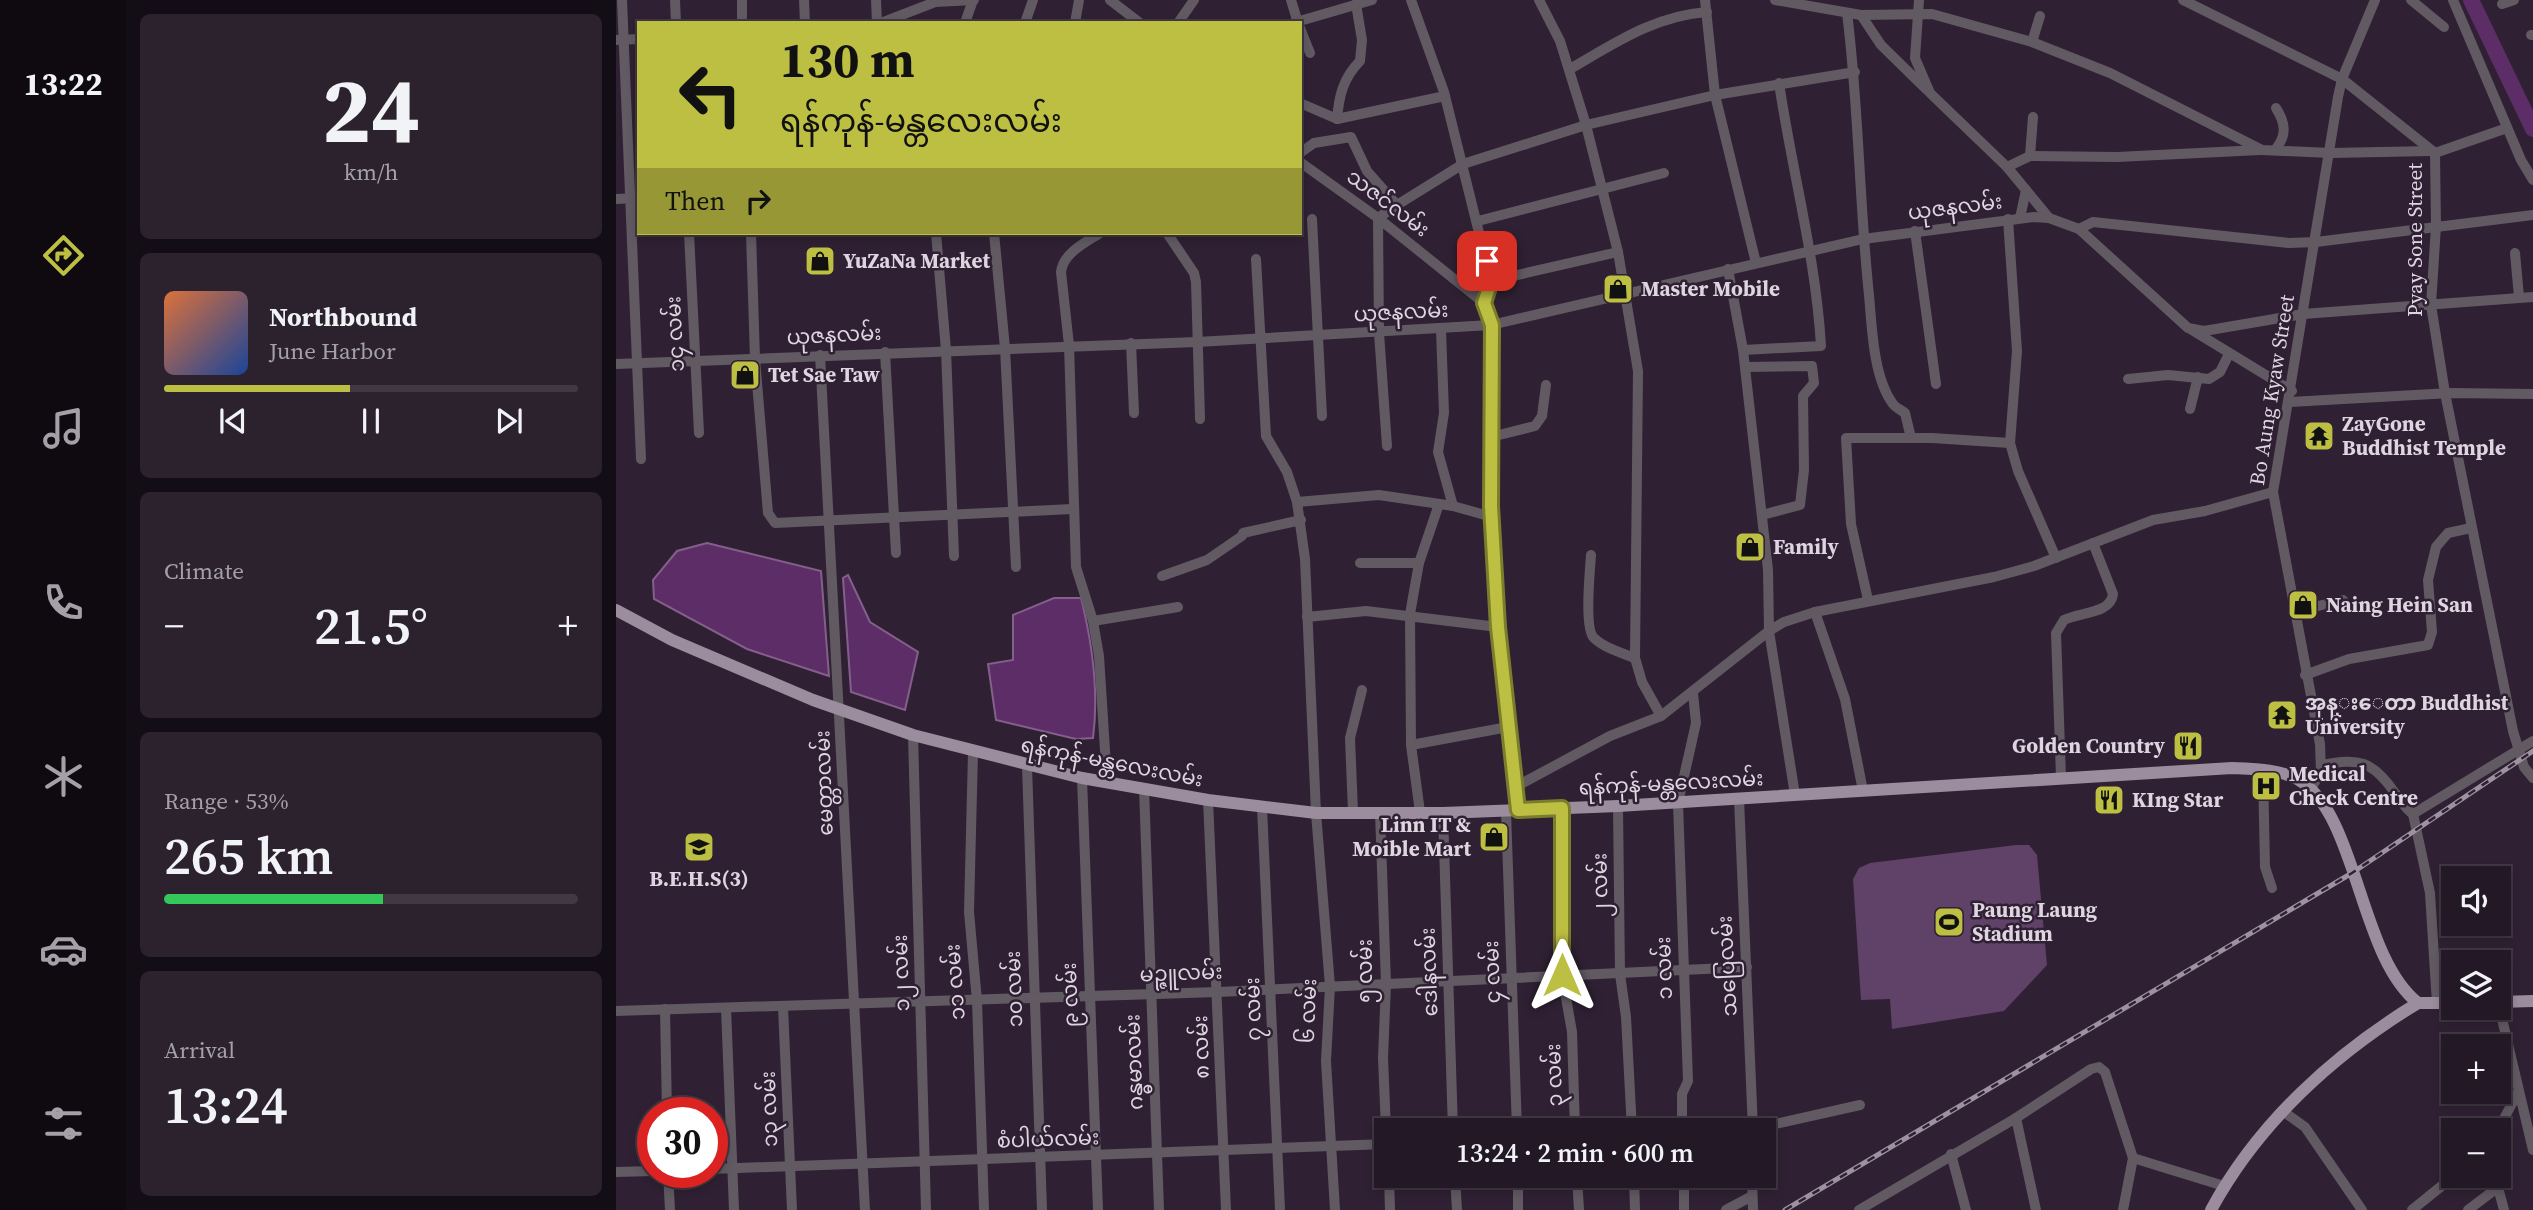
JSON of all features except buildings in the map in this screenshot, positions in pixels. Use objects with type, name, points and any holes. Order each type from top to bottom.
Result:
[{"type":"main road","name":"ရန်ကုန်-မန္တလေးလမ်း","points":[[616,610],[672,640],[841,710],[913,735],[1082,778],[1208,800],[1316,813],[1443,813],[1618,806],[2232,768],[2283,774],[2311,788],[2331,816],[2393,974],[2399,986],[2418,1003]]},
{"type":"main road","points":[[2511,1003],[2533,1001]]},
{"type":"main road","points":[[2211,1210],[2224,1186],[2284,1112],[2329,1065],[2418,1003],[2441,1004]]},
{"type":"street","points":[[622,0],[620,40],[635,198],[636,363],[641,458]]},
{"type":"street","points":[[675,0],[676,21]]},
{"type":"street","points":[[742,0],[742,21]]},
{"type":"street","points":[[804,0],[805,21]]},
{"type":"street","points":[[876,0],[879,21]]},
{"type":"street","points":[[884,21],[936,1],[974,0],[966,21]]},
{"type":"street","points":[[1026,21],[1033,0]]},
{"type":"street","points":[[1075,21],[1079,0]]},
{"type":"street","points":[[1110,0],[1137,21]]},
{"type":"street","points":[[1179,21],[1194,0]]},
{"type":"street","points":[[1291,0],[1296,21]]},
{"type":"street","points":[[1302,22],[1341,4],[1372,0]]},
{"type":"street","points":[[1410,0],[1445,96],[1478,221],[1491,281],[1484,303],[1492,325]]},
{"type":"street","points":[[1538,0],[1560,41],[1570,69],[1618,253],[1638,371],[1635,658],[1643,682],[1661,716]]},
{"type":"street","points":[[1705,0],[1715,95],[1756,263]]},
{"type":"street","points":[[1775,0],[1861,15],[1918,13],[1942,16],[2032,42],[2110,73],[2262,150]]},
{"type":"street","points":[[1919,0],[1915,58],[1930,93]]},
{"type":"street","name":"Pyay Sone Street","points":[[2183,0],[2342,79],[2433,152],[2436,226],[2431,304],[2445,393],[2519,750],[2524,767],[2533,778]]},
{"type":"street","name":"Bo Aung Kyaw Street","points":[[2322,765],[2273,492],[2342,79],[2375,0]]},
{"type":"street","points":[[2411,0],[2444,27]]},
{"type":"street","points":[[2453,0],[2507,128],[2526,157],[2533,180]]},
{"type":"street","points":[[2502,4],[2514,0]]},
{"type":"street","points":[[1337,119],[1339,95],[1351,71],[1360,61],[1362,40],[1356,4]]},
{"type":"street","points":[[1570,69],[1623,36],[1650,24],[1681,14],[1707,12]]},
{"type":"street","points":[[1847,13],[1854,72],[1863,239],[1872,339],[1884,385],[1893,405],[1905,413],[1911,438]]},
{"type":"street","points":[[1861,15],[1881,46],[2007,167],[2049,218]]},
{"type":"street","points":[[2032,42],[2040,16]]},
{"type":"street","points":[[1302,35],[1310,53]]},
{"type":"street","points":[[1387,446],[1379,333],[1378,218],[1463,164],[1586,125],[1715,95],[1854,72]]},
{"type":"street","points":[[1743,350],[1821,346],[1818,301],[1779,83]]},
{"type":"street","points":[[1302,104],[1337,119],[1445,96]]},
{"type":"street","points":[[2275,150],[2284,134],[2283,120],[2276,108]]},
{"type":"street","points":[[2030,156],[2033,117]]},
{"type":"street","points":[[2007,167],[2030,156],[2117,157],[2262,150],[2330,153],[2433,152],[2507,128]]},
{"type":"street","points":[[1302,152],[1314,143],[1352,137],[1367,170],[1396,205]]},
{"type":"street","name":"သဇင်လမ်း","points":[[1302,163],[1378,218],[1484,303]]},
{"type":"street","points":[[1478,221],[1664,173]]},
{"type":"street","points":[[2020,218],[2026,190]]},
{"type":"street","points":[[616,199],[635,198]]},
{"type":"street","points":[[2079,229],[2094,222],[2289,243],[2533,215]]},
{"type":"street","name":"ယုဇနလမ်း","points":[[616,363],[1197,342],[1492,325],[1863,239],[2008,219],[2049,218],[2079,229],[2188,328],[2291,397]]},
{"type":"street","points":[[1312,219],[1322,416]]},
{"type":"street","points":[[2008,219],[2017,351],[2010,443],[2018,471],[2056,558]]},
{"type":"street","points":[[1915,231],[1937,384]]},
{"type":"street","name":"၁၄ လမ်း","points":[[689,235],[699,433]]},
{"type":"street","points":[[751,235],[755,359],[768,513],[778,524],[892,516],[1072,509]]},
{"type":"street","points":[[936,235],[946,350],[954,556]]},
{"type":"street","points":[[994,235],[1005,348],[1016,567]]},
{"type":"street","points":[[1097,235],[1069,254],[1062,264],[1069,345],[1072,509],[1076,567],[1093,621],[1099,656],[1107,782]]},
{"type":"street","points":[[1168,235],[1194,273],[1196,282],[1200,419]]},
{"type":"street","points":[[1491,281],[1618,253]]},
{"type":"street","points":[[2515,253],[2519,297]]},
{"type":"street","name":"၆ လမ်း","points":[[1256,259],[1266,436],[1287,472],[1301,520],[1316,813],[1330,986],[1326,1061],[1335,1210]]},
{"type":"street","points":[[1728,269],[1743,350],[1762,515],[1768,570],[1769,631],[1795,795]]},
{"type":"street","points":[[2188,328],[2217,331],[2303,314],[2533,297]]},
{"type":"street","name":"၄ လမ်း","points":[[1492,325],[1492,517],[1498,627],[1517,786],[1512,811],[1512,978],[1517,1118]]},
{"type":"street","points":[[1441,330],[1444,413],[1438,452],[1453,506]]},
{"type":"street","points":[[1131,343],[1134,413]]},
{"type":"street","points":[[886,352],[892,516],[896,554]]},
{"type":"street","points":[[2128,379],[2168,375],[2216,376],[2229,354]]},
{"type":"street","name":"မေတ္တာလမ်း","points":[[820,355],[841,710],[865,1210]]},
{"type":"street","points":[[1745,367],[1812,366],[1814,383],[1803,396],[1804,470],[1800,505],[1762,515]]},
{"type":"street","points":[[2190,409],[2198,377]]},
{"type":"street","points":[[1491,437],[1535,426],[1542,416],[1546,384]]},
{"type":"street","points":[[2291,397],[2533,394]]},
{"type":"street","points":[[1868,600],[1851,524],[1846,438],[2010,443]]},
{"type":"street","points":[[1517,786],[1610,736],[1661,716],[1784,622],[1868,600],[1994,577],[2056,558],[2153,520],[2205,512],[2273,492]]},
{"type":"street","points":[[1297,502],[1362,494],[1453,506],[1492,517]]},
{"type":"street","points":[[1420,813],[1411,745],[1410,614],[1419,563],[1439,504]]},
{"type":"street","points":[[1162,576],[1207,560],[1243,533],[1301,520]]},
{"type":"street","points":[[2305,675],[2349,659],[2428,645],[2432,632],[2428,580],[2436,547],[2448,533],[2471,528]]},
{"type":"street","points":[[2061,777],[2056,633],[2064,620],[2105,608],[2113,600],[2093,543]]},
{"type":"street","points":[[1591,555],[1588,620],[1590,634],[1600,643],[1635,658]]},
{"type":"street","points":[[1360,563],[1419,563]]},
{"type":"street","points":[[2293,612],[2343,600]]},
{"type":"street","points":[[1093,621],[1178,607]]},
{"type":"street","points":[[1307,617],[1366,611],[1410,614],[1498,627]]},
{"type":"street","points":[[1815,612],[1844,699],[1863,791]]},
{"type":"street","points":[[1353,812],[1350,738],[1362,691]]},
{"type":"street","name":"၁ လမ်း","points":[[1682,1118],[1682,1094],[1688,1081],[1678,803],[1696,723],[1693,693]]},
{"type":"street","points":[[1411,745],[1508,727]]},
{"type":"street","name":"၁၂ လမ်း","points":[[913,735],[926,1210]]},
{"type":"street","points":[[2413,814],[2533,741]]},
{"type":"street","name":"၁၁ လမ်း","points":[[974,752],[969,912],[977,1001],[984,1210]]},
{"type":"street","points":[[2311,788],[2322,765],[2356,760],[2365,763],[2392,788],[2413,814],[2430,893],[2437,1004]]},
{"type":"street","name":"၁၀ လမ်း","points":[[1027,766],[1042,1210]]},
{"type":"street","points":[[2263,770],[2265,867],[2272,888]]},
{"type":"street","name":"၉ လမ်း","points":[[1082,778],[1098,1210]]},
{"type":"street","name":"ဂန္ဓမာလမ်း","points":[[1144,788],[1159,1210]]},
{"type":"street","name":"သပြေလမ်း","points":[[1739,799],[1753,1118]]},
{"type":"street","name":"၈ လမ်း","points":[[1208,800],[1226,1210]]},
{"type":"street","name":"၂ လမ်း","points":[[1618,806],[1620,974],[1626,1017],[1631,1118]]},
{"type":"street","name":"၇ လမ်း","points":[[1262,807],[1280,1210]]},
{"type":"street","name":"၃ လမ်း","points":[[1562,808],[1562,975],[1572,1032],[1575,1118]]},
{"type":"street","name":"၅ လမ်း","points":[[1380,812],[1386,984],[1382,1058],[1385,1118]]},
{"type":"street","name":"ဒေါနလမ်း","points":[[1443,813],[1453,1118]]},
{"type":"street","name":"မဉ္ဇူလမ်း","points":[[616,1011],[1218,992],[1747,967]]},
{"type":"street","name":"၁၃ လမ်း","points":[[783,1007],[792,1210]]},
{"type":"street","points":[[726,1008],[734,1210]]},
{"type":"street","points":[[665,1009],[667,1097]]},
{"type":"street","points":[[2502,1020],[2533,1150]]},
{"type":"street","points":[[1859,1210],[2016,1118],[2091,1069],[2099,1067],[2105,1072],[2133,1158],[2123,1210]]},
{"type":"street","points":[[2504,1118],[2518,1092]]},
{"type":"street","points":[[1776,1125],[1860,1105]]},
{"type":"street","points":[[2284,1112],[2305,1127],[2362,1210]]},
{"type":"street","points":[[2016,1118],[2036,1210]]},
{"type":"street","name":"စံပါယ်လမ်း","points":[[728,1168],[1040,1159],[1374,1145]]},
{"type":"street","points":[[1951,1154],[1966,1210]]},
{"type":"street","points":[[2133,1158],[2224,1186]]},
{"type":"street","points":[[616,1172],[637,1171]]},
{"type":"street","points":[[2412,1210],[2441,1187]]},
{"type":"street","points":[[669,1188],[670,1210]]},
{"type":"street","points":[[1389,1188],[1390,1210]]},
{"type":"street","points":[[1456,1188],[1457,1210]]},
{"type":"street","points":[[1518,1188],[1518,1210]]},
{"type":"street","points":[[1578,1188],[1579,1210]]},
{"type":"street","points":[[1634,1188],[1635,1210]]},
{"type":"street","points":[[1684,1188],[1684,1210]]},
{"type":"street","points":[[1752,1188],[1753,1210]]},
{"type":"street","points":[[2468,1210],[2497,1188],[2504,1210]]},
{"type":"street","points":[[1726,1210],[1752,1196]]},
{"type":"shaded area","points":[[707,543],[821,571],[829,676],[747,649],[654,599],[653,580],[677,551]]},
{"type":"shaded area","points":[[848,575],[870,622],[918,652],[905,710],[851,692],[843,578]]},
{"type":"shaded area","points":[[1054,598],[1081,598],[1093,667],[1093,738],[1076,739],[996,720],[988,664],[1013,660],[1013,615]]},
{"type":"shaded area","name":"Paung Laung Stadium","points":[[2029,845],[2037,855],[2047,965],[2004,1011],[1892,1029],[1890,999],[1861,1000],[1853,879],[1859,868],[1870,863]]},
{"type":"waterway","points":[[2471,0],[2533,129]]},
{"type":"railway","points":[[1785,1210],[2352,873],[2533,751]]},
{"type":"place","name":"YuZaNa Market","points":[[820,261]]},
{"type":"place","name":"Master Mobile","points":[[1618,289]]},
{"type":"place","name":"Tet Sae Taw","points":[[745,375]]},
{"type":"place","name":"ZayGone Buddhist Temple","points":[[2319,436]]},
{"type":"place","name":"Family","points":[[1750,547]]},
{"type":"place","name":"Naing Hein San","points":[[2303,605]]},
{"type":"place","name":"အုန္းေတာ Buddhist University","points":[[2282,715]]},
{"type":"place","name":"Golden Country","points":[[2188,746]]},
{"type":"place","name":"Medical Check Centre","points":[[2266,786]]},
{"type":"place","name":"KIng Star","points":[[2109,800]]},
{"type":"place","name":"Linn IT & Moible Mart","points":[[1494,837]]},
{"type":"place","name":"B.E.H.S(3)","points":[[699,847]]},
{"type":"place","name":"Paung Laung Stadium","points":[[1949,922]]},
{"type":"route","points":[[1487,261],[1491,281],[1484,303],[1492,325],[1491,506],[1498,627],[1508,727],[1518,810],[1562,808],[1562,975]]}]
